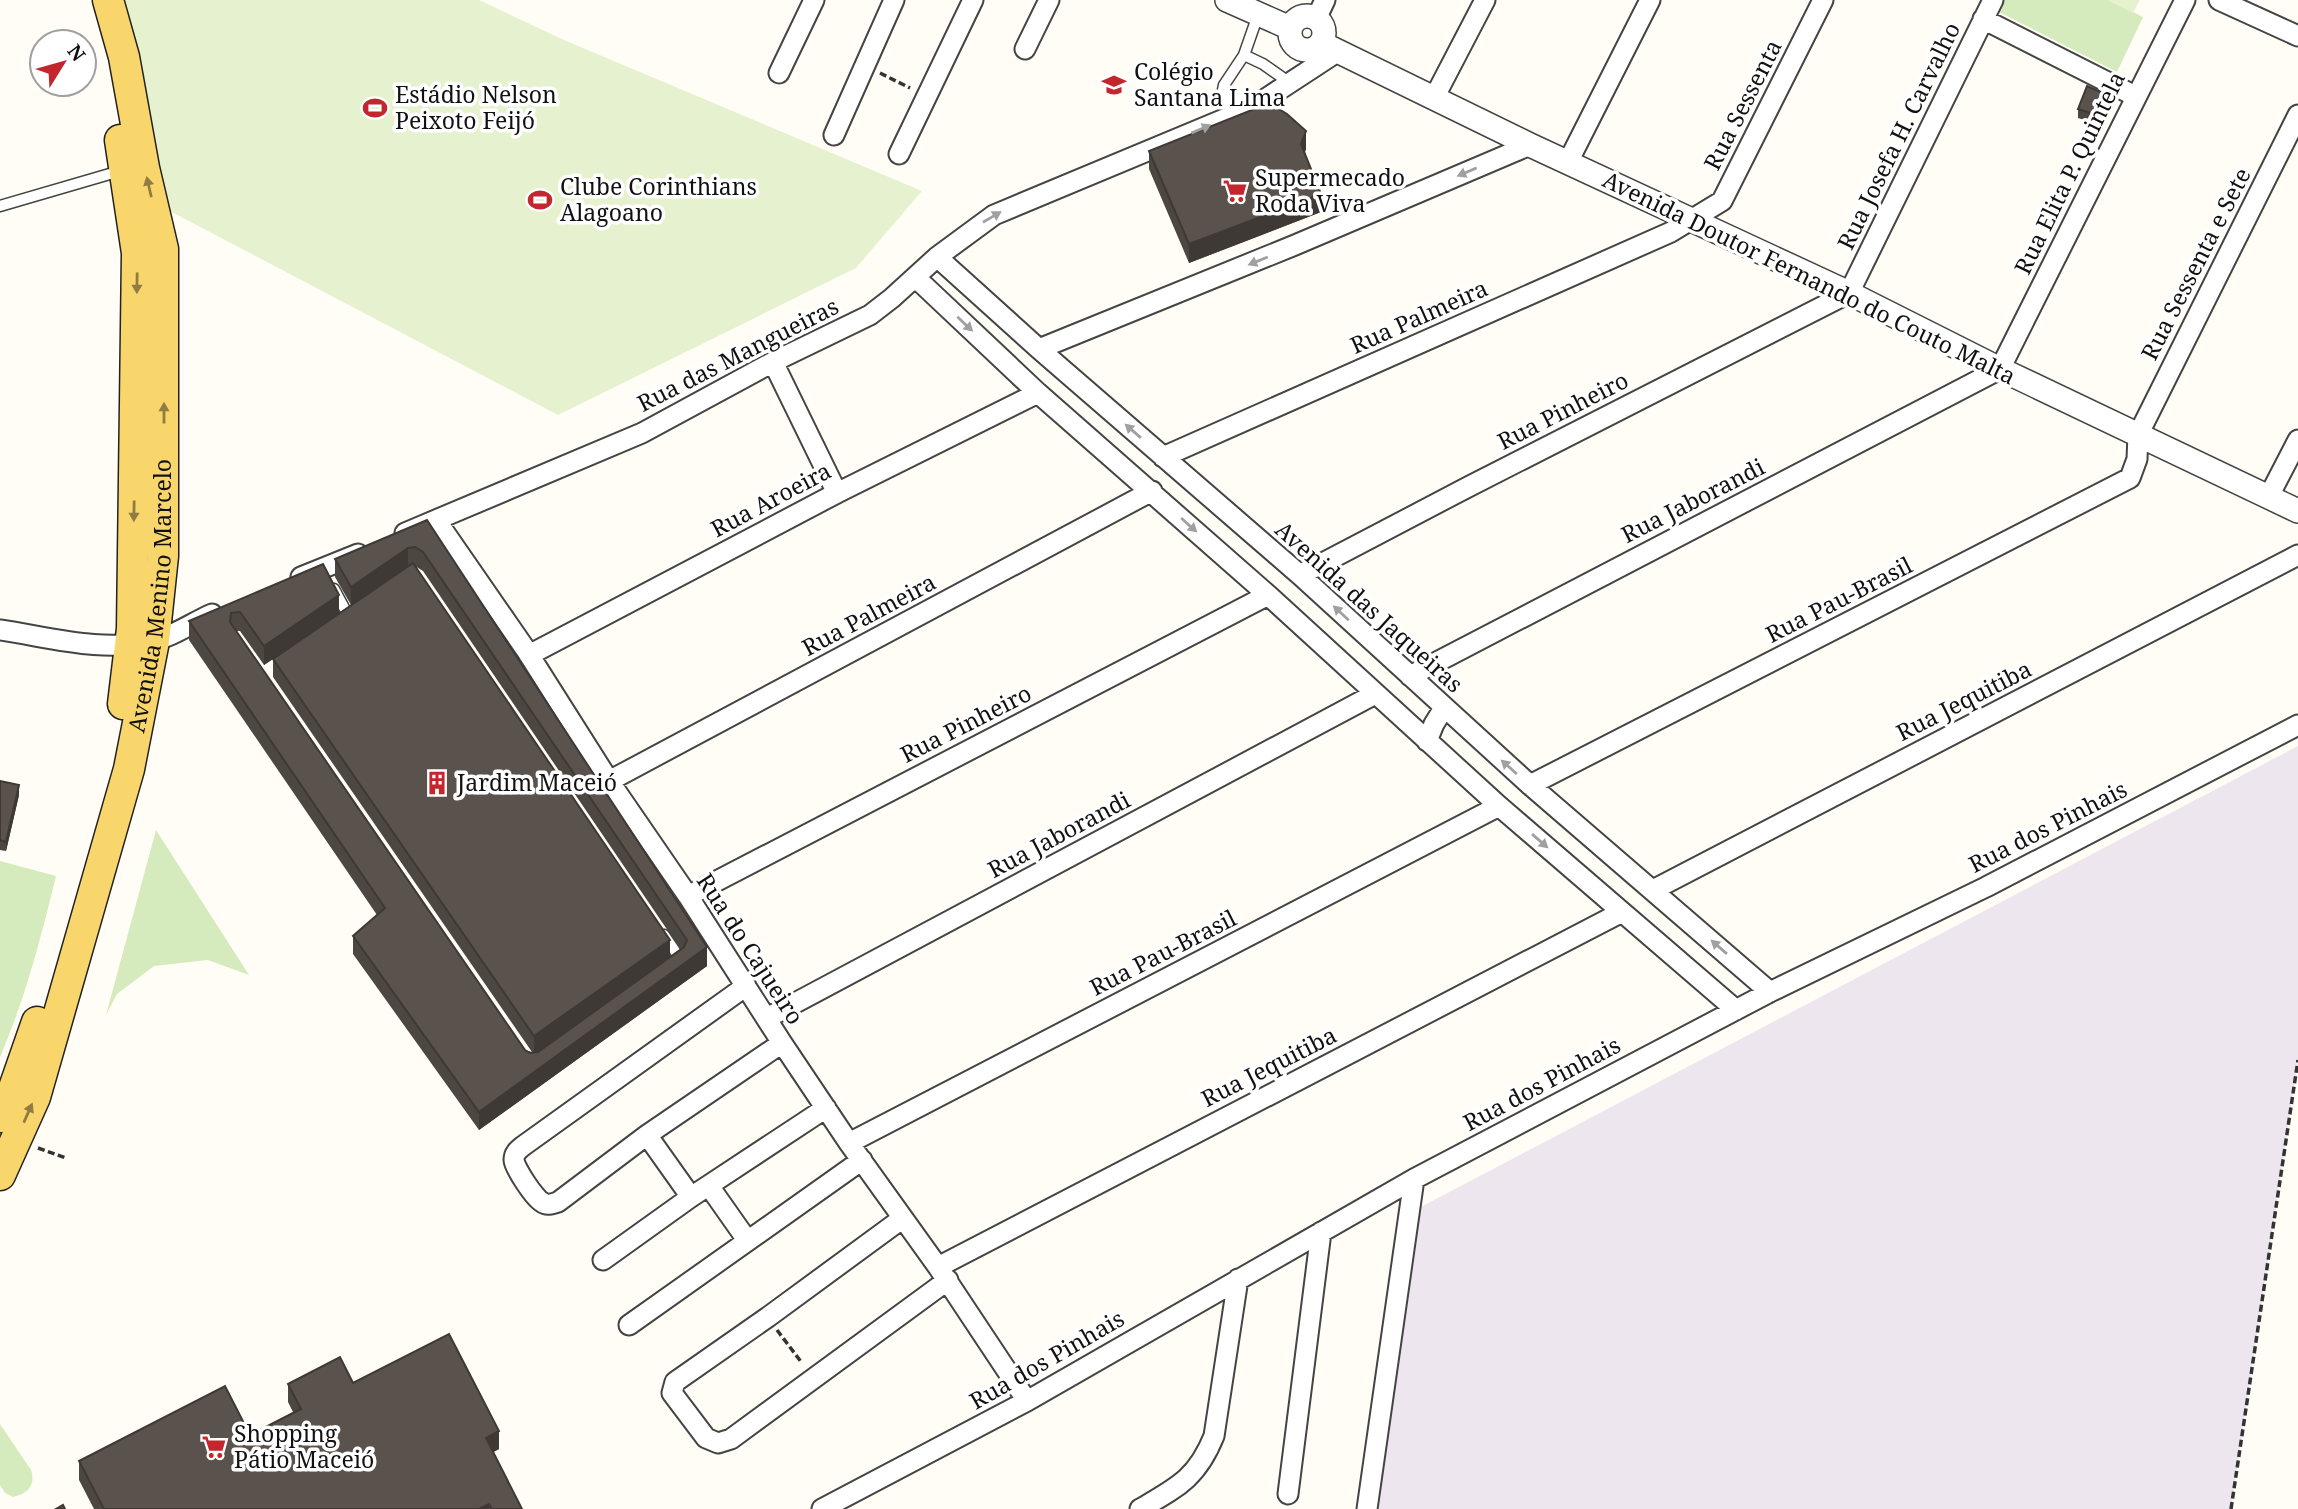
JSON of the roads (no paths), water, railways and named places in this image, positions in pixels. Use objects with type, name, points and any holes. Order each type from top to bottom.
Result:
[{"type":"main road","name":"Avenida Menino Marcelo","points":[[0,1175],[35,1097],[128,769],[142,643],[132,629],[137,253],[113,94],[87,0]]},
{"type":"main road","name":"Avenida Menino Marcelo","points":[[0,1117],[14,1088],[47,996],[82,884],[163,556],[163,249],[144,168],[124,57],[108,0]]},
{"type":"street","points":[[779,74],[814,0]]},
{"type":"street","points":[[834,135],[894,0]]},
{"type":"street","points":[[899,154],[973,0]]},
{"type":"street","points":[[1026,50],[1049,0]]},
{"type":"street","name":"Avenida Doutor Fernando do Couto Malta","points":[[1227,0],[1290,28],[1289,38],[1303,51],[1329,47],[1530,145],[1849,293],[2000,369],[2298,511]]},
{"type":"street","points":[[1434,98],[1485,0]]},
{"type":"street","points":[[1568,162],[1650,0]]},
{"type":"street","name":"Rua Sessenta","points":[[1693,219],[1721,201],[1824,0]]},
{"type":"street","name":"Rua Josefa H. Carvalho","points":[[1849,293],[1993,0]]},
{"type":"street","name":"Rua Elita P. Quintela","points":[[2000,369],[2185,0]]},
{"type":"street","points":[[2219,0],[2298,36]]},
{"type":"street","points":[[1290,28],[1296,19],[1321,9],[1322,26],[1329,47]]},
{"type":"street","points":[[1983,19],[2135,96]]},
{"type":"street","name":"Rua das Mangueiras","points":[[286,584],[327,575],[380,544],[642,433],[773,362],[870,315],[937,257],[994,215],[1253,107],[1291,83],[1329,47]]},
{"type":"street","name":"Rua Sessenta e Sete","points":[[2138,435],[2298,115]]},
{"type":"street","points":[[1039,349],[1295,245],[1530,145]]},
{"type":"street","name":"Rua Palmeira","points":[[1163,457],[1646,243],[1693,219]]},
{"type":"street","name":"Avenida das Jaqueiras","points":[[937,257],[1300,575],[1530,785],[1770,992]]},
{"type":"street","points":[[915,277],[1038,393],[1152,491],[1499,806],[1736,1010]]},
{"type":"street","name":"Rua Pinheiro","points":[[1300,575],[1849,293]]},
{"type":"street","points":[[773,362],[837,493]]},
{"type":"street","name":"Rua Jaborandi","points":[[1410,676],[2000,369]]},
{"type":"street","name":"Rua Aroeira","points":[[529,655],[837,493],[1038,393]]},
{"type":"street","name":"Rua Pau-Brasil","points":[[1530,785],[2130,478],[2137,459],[2138,435]]},
{"type":"street","points":[[2269,496],[2298,440]]},
{"type":"street","name":"Rua Palmeira","points":[[609,781],[1152,491]]},
{"type":"street","name":"Rua do Cajueiro","points":[[436,520],[529,655],[609,781],[688,896],[849,1143],[943,1274],[1027,1401]]},
{"type":"street","name":"Rua Jequitiba","points":[[1654,890],[2298,555]]},
{"type":"street","name":"Rua Pinheiro","points":[[688,896],[1268,595]]},
{"type":"street","points":[[0,630],[80,643],[142,643],[234,605]]},
{"type":"street","name":"Rua Jaborandi","points":[[767,1018],[1375,694]]},
{"type":"street","points":[[1427,741],[1444,708]]},
{"type":"street","name":"Rua dos Pinhais","points":[[822,1509],[1027,1401],[1414,1179],[1770,992],[1986,887],[2298,725]]},
{"type":"street","name":"Rua Pau-Brasil","points":[[849,1143],[1499,806]]},
{"type":"street","name":"Rua Jequitiba","points":[[902,1218],[673,1385],[672,1393],[700,1431],[711,1441],[718,1443],[731,1439],[814,1378],[943,1274],[1622,912]]},
{"type":"street","points":[[746,986],[516,1151],[515,1166],[537,1199],[543,1204],[558,1202],[647,1135],[782,1043]]},
{"type":"street","points":[[603,1260],[691,1197],[826,1108]]},
{"type":"street","points":[[647,1135],[691,1197]]},
{"type":"street","points":[[629,1325],[862,1160]]},
{"type":"street","points":[[1367,1509],[1414,1179]]},
{"type":"street","points":[[709,1186],[747,1240]]},
{"type":"street","points":[[1288,1494],[1321,1232]]},
{"type":"street","points":[[1140,1509],[1190,1478],[1206,1457],[1214,1436],[1238,1279]]},
{"type":"lane","points":[[1233,115],[1224,85],[1244,55],[1258,15]]},
{"type":"lane","points":[[1244,55],[1291,83]]},
{"type":"lane","points":[[0,206],[124,170]]},
{"type":"lane","points":[[327,575],[349,617]]},
{"type":"lane","points":[[339,624],[360,610]]},
{"type":"lane","points":[[656,923],[680,960],[667,970]]},
{"type":"place","name":"Colégio Santana Lima","points":[[1114,85]]},
{"type":"place","name":"Estádio Nelson Peixoto Feijó","points":[[375,108]]},
{"type":"place","name":"Supermecado Roda Viva","points":[[1235,191]]},
{"type":"place","name":"Clube Corinthians Alagoano","points":[[540,200]]},
{"type":"place","name":"Jardim Maceió","points":[[437,783]]},
{"type":"place","name":"Shopping Pátio Maceió","points":[[214,1447]]}]
